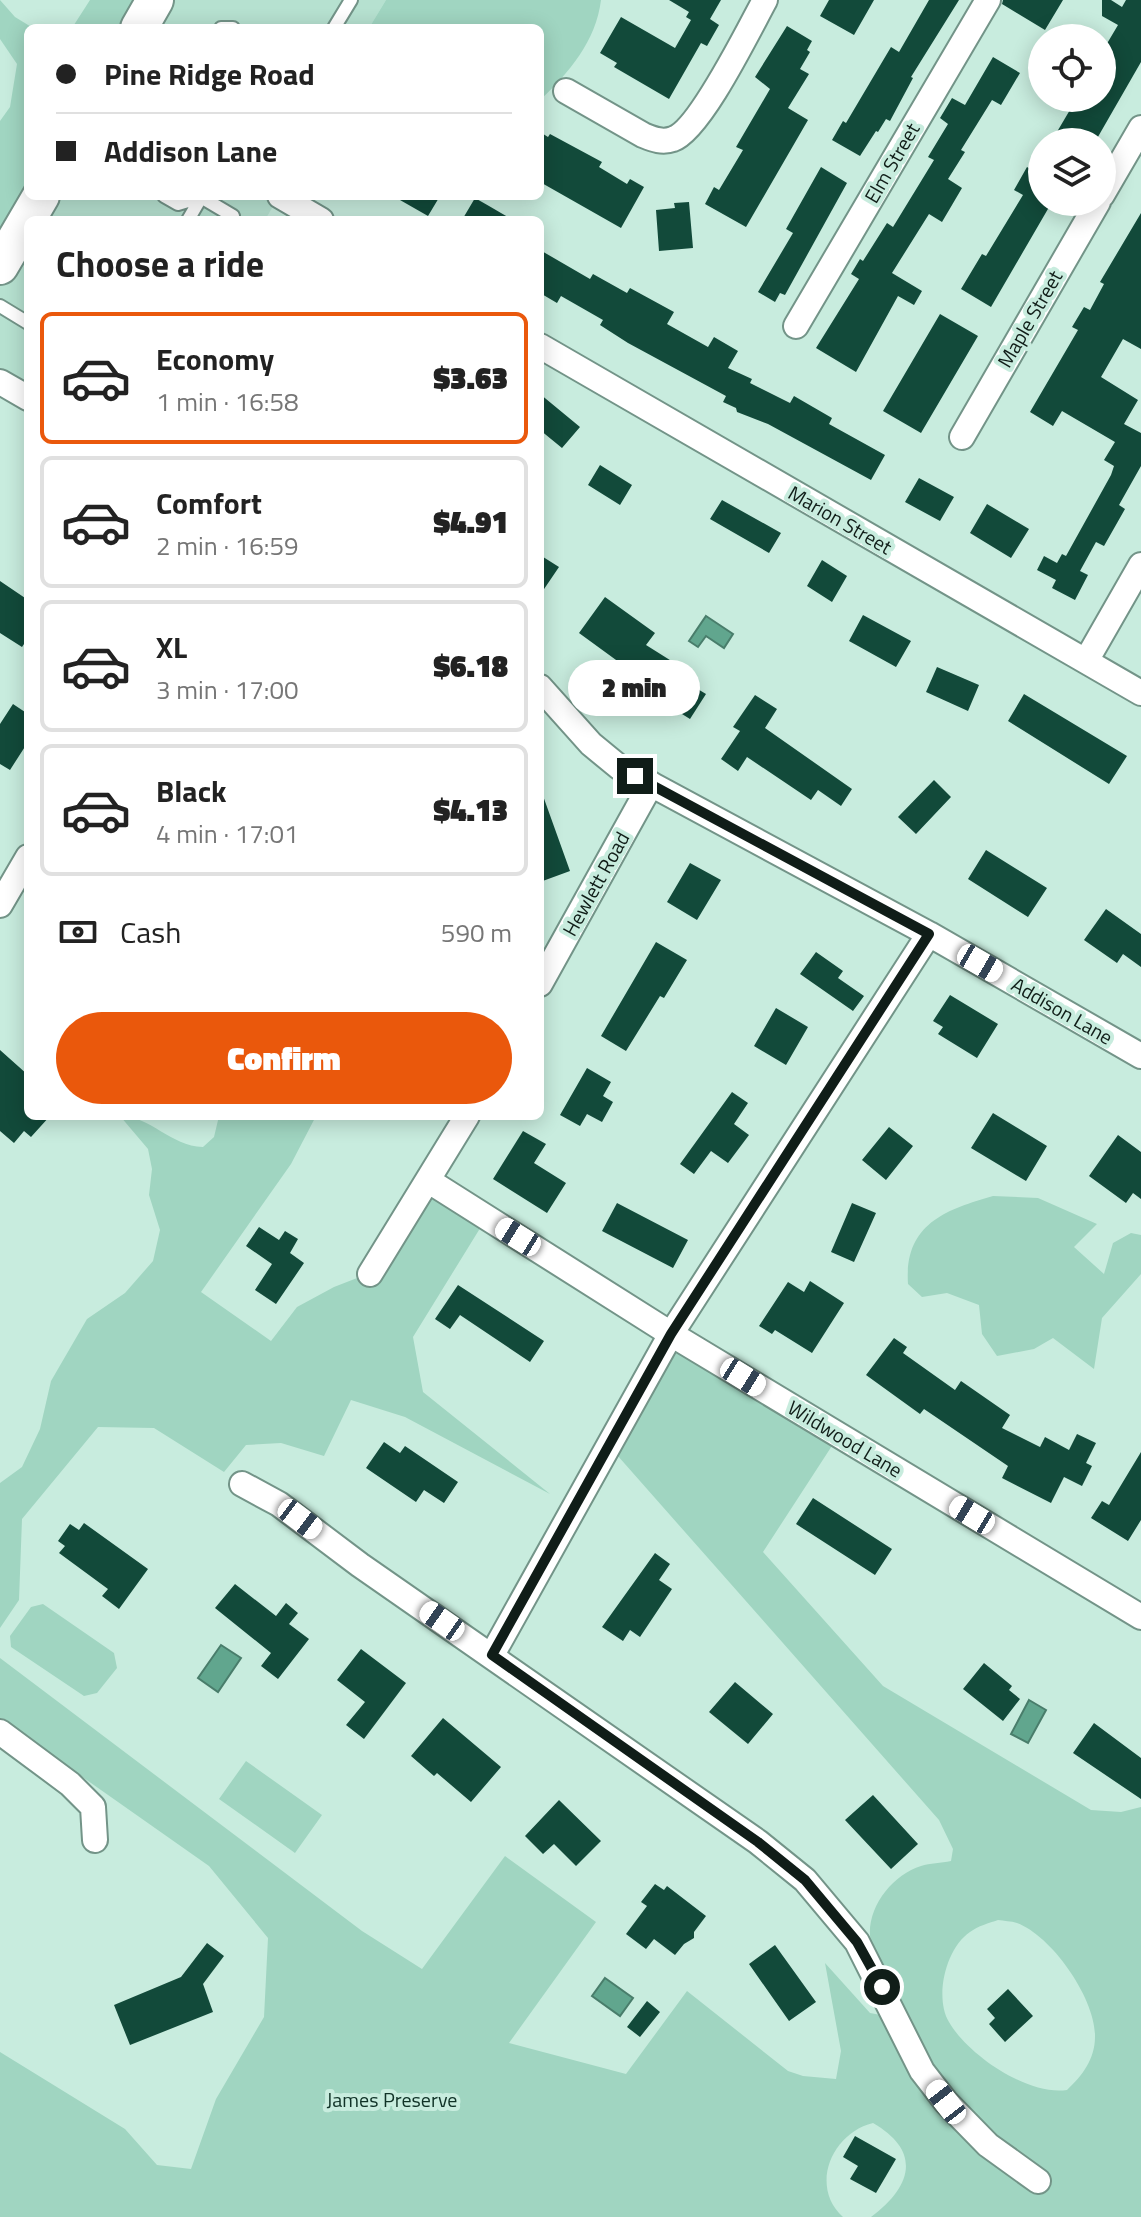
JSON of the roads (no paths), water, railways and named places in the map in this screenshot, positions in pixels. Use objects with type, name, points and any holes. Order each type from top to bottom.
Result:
[{"type":"main road","points":[[0,266],[24,225]]},
{"type":"street","points":[[566,91],[643,135],[655,140],[671,140],[693,123],[765,0]]},
{"type":"street","name":"Elm Street","points":[[796,326],[988,0]]},
{"type":"street","points":[[1116,171],[1141,128]]},
{"type":"street","points":[[287,200],[314,216]]},
{"type":"street","name":"Maple Street","points":[[962,437],[1090,216]]},
{"type":"street","name":"Marion Street","points":[[544,348],[1141,693]]},
{"type":"street","points":[[0,382],[24,396]]},
{"type":"street","points":[[1086,661],[1141,565]]},
{"type":"street","name":"Addison Lane","points":[[544,691],[591,744],[619,767],[929,934],[1141,1056]]},
{"type":"street","name":"Hewlett Road","points":[[544,977],[651,784]]},
{"type":"street","points":[[0,905],[24,864]]},
{"type":"street","points":[[492,1655],[671,1334],[929,934]]},
{"type":"street","points":[[370,1274],[465,1120]]},
{"type":"street","name":"Wildwood Lane","points":[[429,1181],[671,1334],[1141,1617]]},
{"type":"street","points":[[242,1484],[279,1504],[758,1842],[805,1880],[857,1942],[922,2071],[946,2102],[988,2145],[1038,2181]]},
{"type":"street","points":[[0,1732],[70,1784],[93,1807],[95,1840]]},
{"type":"lane","points":[[336,24],[350,0]]},
{"type":"lane","points":[[171,200],[178,204],[192,200]]},
{"type":"lane","points":[[207,200],[233,216]]},
{"type":"lane","points":[[0,306],[24,321]]},
{"type":"park label","name":"James Preserve","points":[[392,2100]]}]
